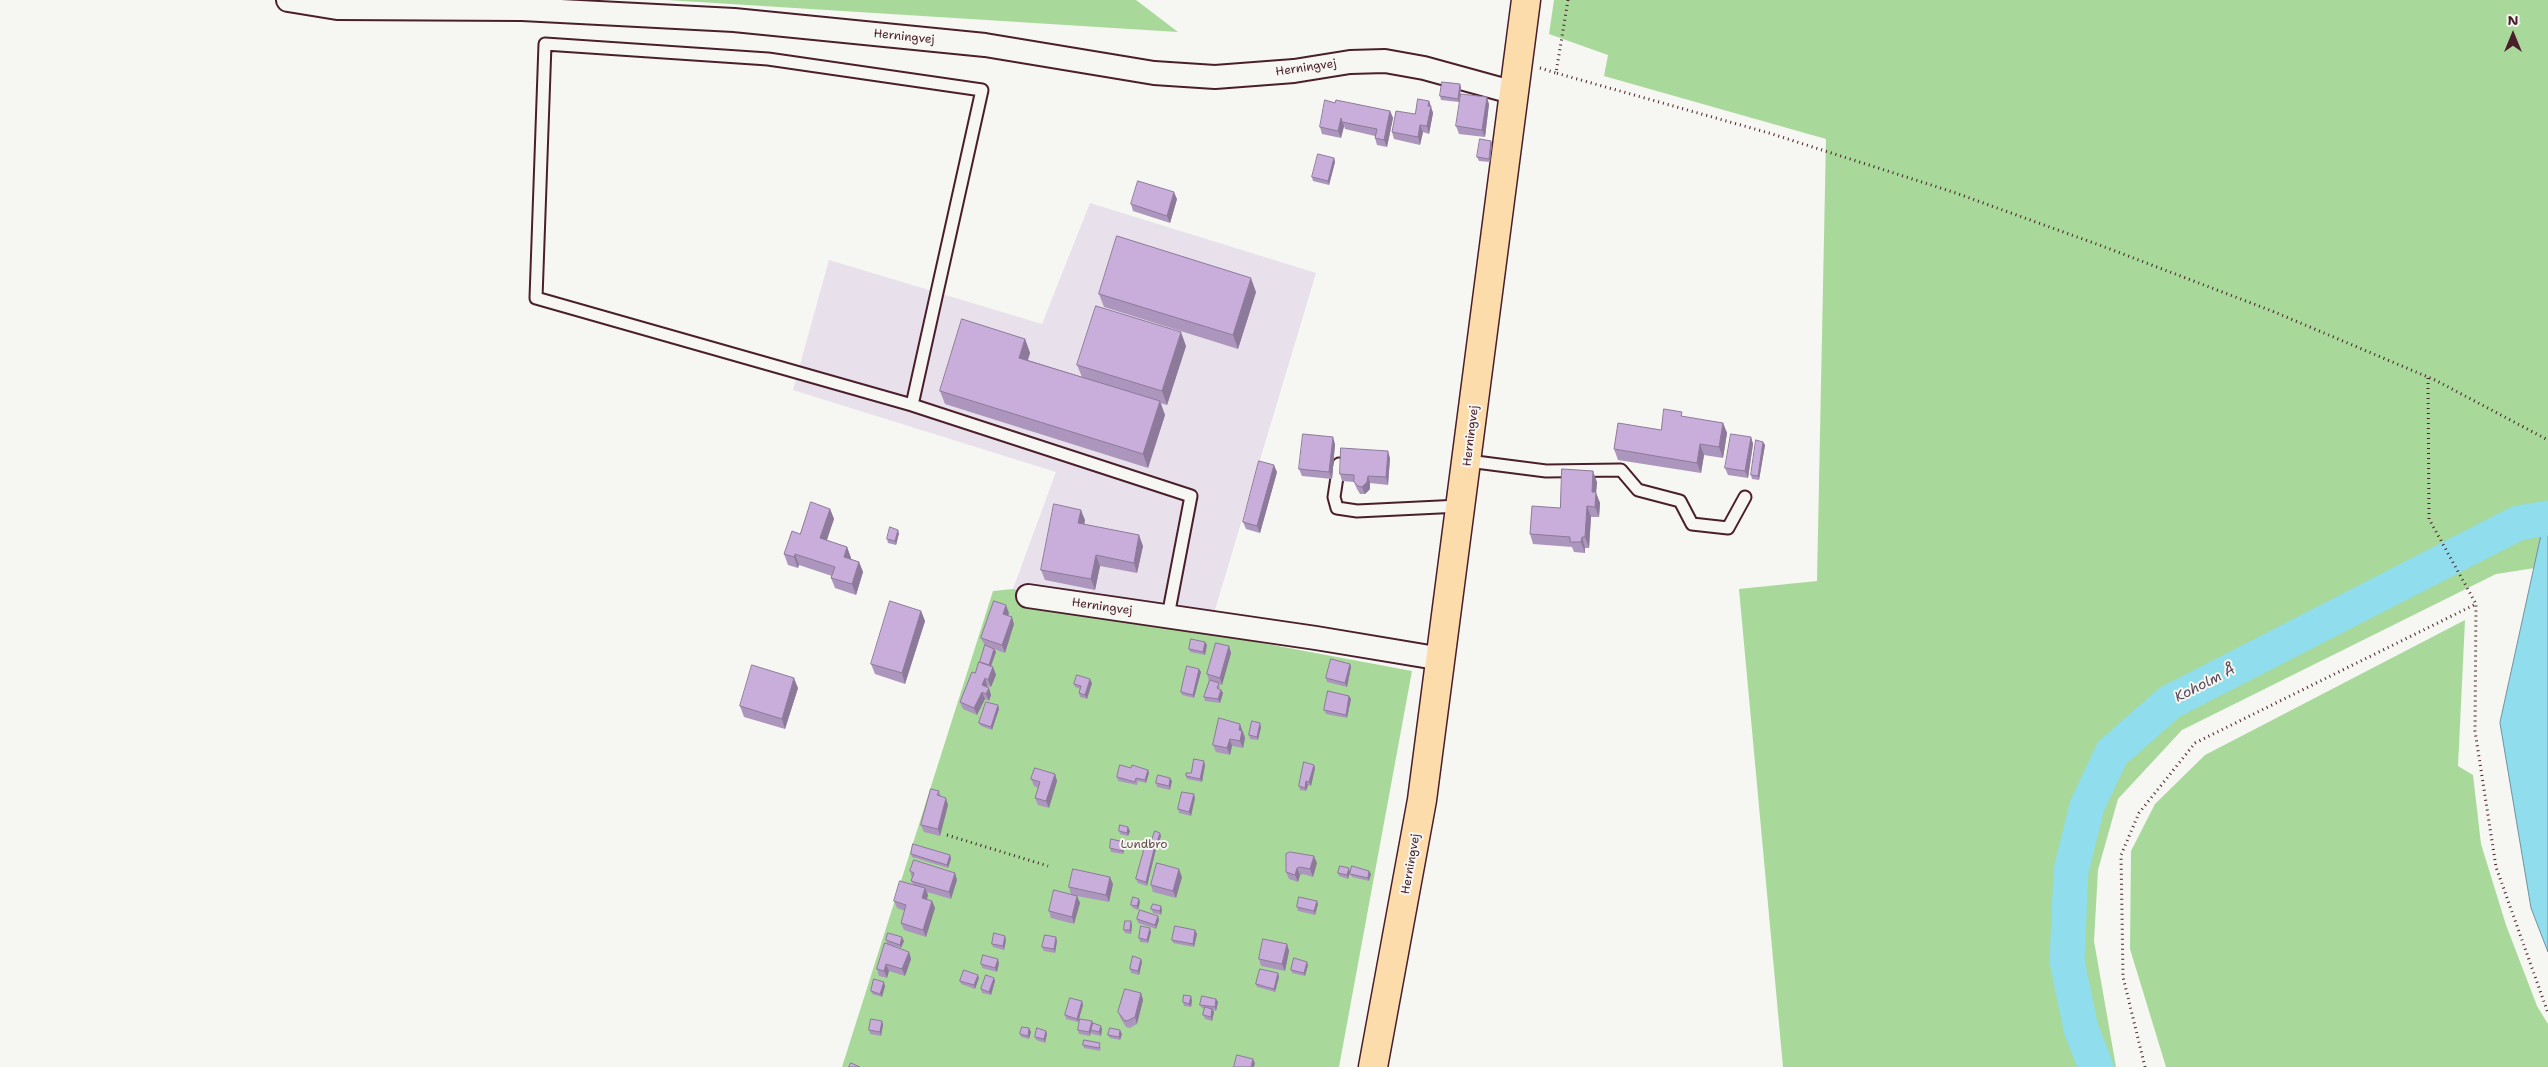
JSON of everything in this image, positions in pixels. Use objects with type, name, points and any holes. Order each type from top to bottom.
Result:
[{"type":"main road","name":"Herningvej","points":[[1372,1067],[1421,810],[1468,461],[1526,0]]},
{"type":"street","name":"Herningvej","points":[[288,0],[338,8],[522,10],[734,20],[985,45],[1154,73],[1215,77],[1385,60],[1424,68],[1515,93]]},
{"type":"street","name":"Herningvej","points":[[1028,596],[1316,638],[1442,659]]},
{"type":"lane","points":[[912,405],[982,90],[768,59],[545,44],[536,298],[912,405],[1191,496],[1168,616]]},
{"type":"lane","points":[[1468,461],[1546,471],[1621,470],[1638,490],[1680,501],[1692,524],[1728,528],[1745,498]]},
{"type":"lane","points":[[1339,464],[1334,497],[1338,508],[1357,511],[1462,506]]},
{"type":"path","points":[[1568,0],[1556,73],[1769,133],[1962,195],[2263,308],[2428,378],[2548,440]]},
{"type":"path","points":[[2428,378],[2429,519],[2476,604],[2475,731],[2496,867],[2548,1013]]},
{"type":"path","points":[[2145,1067],[2123,977],[2121,855],[2138,812],[2195,743],[2476,604]]},
{"type":"path","points":[[947,835],[1048,866]]},
{"type":"shaded area","points":[[1090,203],[1316,273],[1208,633],[1013,589],[1056,472],[793,390],[829,260],[1042,324]]},
{"type":"green space","points":[[667,0],[1136,0],[1178,32]]},
{"type":"green space","points":[[1554,0],[2548,0],[2548,566],[2496,574],[2182,730],[2118,799],[2098,870],[2094,941],[2116,1067],[1783,1067],[1739,589],[1817,581],[1826,139],[1604,76],[1608,55],[1549,34]]},
{"type":"green space","name":"Lundbro","points":[[1013,589],[1208,633],[1412,671],[1339,1067],[842,1067],[993,591]]},
{"type":"green space","points":[[2465,620],[2458,766],[2473,775],[2481,844],[2506,925],[2537,1006],[2548,1024],[2548,1067],[2166,1067],[2130,949],[2131,851],[2155,804],[2205,755]]},
{"type":"water","points":[[2548,503],[2548,952],[2531,908],[2500,723]]},
{"type":"building","points":[[1442,82],[1460,84],[1458,99],[1440,96]]},
{"type":"building","points":[[1461,94],[1487,97],[1482,130],[1456,126]]},
{"type":"building","points":[[1418,99],[1429,101],[1428,106],[1431,106],[1427,126],[1420,125],[1418,137],[1392,132],[1396,111],[1415,114]]},
{"type":"building","points":[[1325,100],[1335,103],[1336,100],[1390,111],[1384,140],[1375,138],[1377,129],[1342,122],[1341,118],[1338,131],[1320,127]]},
{"type":"building","points":[[1480,139],[1491,141],[1489,159],[1477,157]]},
{"type":"building","points":[[1318,154],[1334,158],[1328,181],[1312,177]]},
{"type":"building","points":[[1138,181],[1174,192],[1167,216],[1131,204]]},
{"type":"building","points":[[1117,236],[1251,278],[1233,335],[1099,294]]},
{"type":"building","points":[[1096,306],[1181,332],[1162,391],[1077,365]]},
{"type":"building","points":[[962,319],[1025,339],[1019,358],[1160,401],[1143,454],[940,391]]},
{"type":"building","points":[[1664,409],[1682,412],[1681,416],[1723,423],[1719,447],[1700,444],[1697,463],[1614,449],[1618,423],[1661,430]]},
{"type":"building","points":[[1303,434],[1333,437],[1329,472],[1299,469]]},
{"type":"building","points":[[1731,434],[1751,437],[1745,471],[1725,468]]},
{"type":"building","points":[[1756,440],[1763,442],[1758,476],[1751,475]]},
{"type":"building","points":[[1341,448],[1388,451],[1386,477],[1368,476],[1367,482],[1362,487],[1358,486],[1354,482],[1354,475],[1340,474]]},
{"type":"building","points":[[1259,461],[1274,465],[1257,526],[1243,522]]},
{"type":"building","points":[[1562,469],[1593,471],[1592,492],[1596,492],[1595,507],[1587,506],[1585,537],[1582,537],[1581,542],[1570,542],[1570,537],[1530,534],[1532,506],[1560,508]]},
{"type":"building","points":[[811,502],[830,509],[820,538],[847,547],[844,557],[859,562],[852,584],[831,578],[835,567],[795,554],[794,557],[784,554],[792,531],[800,534]]},
{"type":"building","points":[[1054,504],[1081,510],[1078,523],[1139,535],[1134,563],[1096,555],[1091,579],[1041,570]]},
{"type":"building","points":[[890,527],[898,530],[895,541],[887,539]]},
{"type":"building","points":[[890,601],[921,611],[902,673],[871,664]]},
{"type":"building","points":[[994,601],[1006,605],[1003,614],[1012,617],[1002,645],[981,638]]},
{"type":"building","points":[[1191,639],[1205,642],[1203,652],[1189,649]]},
{"type":"building","points":[[1216,643],[1229,646],[1220,678],[1207,674]]},
{"type":"building","points":[[985,645],[994,649],[989,665],[980,662]]},
{"type":"building","points":[[1331,659],[1350,664],[1345,683],[1326,678]]},
{"type":"building","points":[[979,662],[993,667],[988,680],[985,678],[982,685],[989,688],[986,694],[982,692],[974,708],[960,702],[972,672],[975,673]]},
{"type":"building","points":[[752,665],[794,678],[782,719],[740,706]]},
{"type":"building","points":[[1187,666],[1199,669],[1193,695],[1181,692]]},
{"type":"building","points":[[1077,675],[1090,679],[1085,695],[1079,693],[1081,686],[1074,684]]},
{"type":"building","points":[[1210,680],[1219,683],[1217,688],[1221,690],[1218,699],[1204,697]]},
{"type":"building","points":[[1328,691],[1349,696],[1346,715],[1324,710]]},
{"type":"building","points":[[986,702],[998,705],[991,727],[979,723]]},
{"type":"building","points":[[1219,718],[1240,724],[1239,730],[1242,731],[1240,741],[1230,739],[1227,748],[1213,745]]},
{"type":"building","points":[[1252,721],[1260,723],[1257,737],[1249,735]]},
{"type":"building","points":[[1194,759],[1204,761],[1200,779],[1186,776],[1186,773],[1191,773]]},
{"type":"building","points":[[1304,762],[1314,765],[1309,782],[1306,781],[1305,788],[1299,786]]},
{"type":"building","points":[[1120,765],[1131,768],[1132,765],[1148,770],[1145,780],[1136,778],[1135,782],[1117,777]]},
{"type":"building","points":[[1035,768],[1055,774],[1046,801],[1035,798],[1040,782],[1031,779]]},
{"type":"building","points":[[1158,775],[1170,778],[1169,786],[1156,783]]},
{"type":"building","points":[[931,789],[939,791],[937,795],[946,798],[938,829],[921,825]]},
{"type":"building","points":[[1182,792],[1194,794],[1189,812],[1178,809]]},
{"type":"building","points":[[1120,825],[1128,827],[1127,833],[1119,831]]},
{"type":"building","points":[[1155,831],[1160,833],[1157,842],[1152,840]]},
{"type":"building","points":[[1111,839],[1124,842],[1122,851],[1110,848]]},
{"type":"building","points":[[1146,843],[1155,845],[1146,882],[1136,879]]},
{"type":"building","points":[[913,844],[950,855],[947,865],[911,854]]},
{"type":"building","points":[[1290,852],[1314,856],[1310,869],[1297,868],[1295,875],[1286,872],[1286,854]]},
{"type":"building","points":[[914,860],[955,873],[949,892],[911,881],[914,873],[910,871]]},
{"type":"building","points":[[1157,863],[1179,869],[1173,891],[1151,885]]},
{"type":"building","points":[[1340,866],[1349,868],[1347,875],[1338,873]]},
{"type":"building","points":[[1352,866],[1369,871],[1368,878],[1350,874]]},
{"type":"building","points":[[1073,869],[1110,877],[1106,895],[1069,887]]},
{"type":"building","points":[[900,881],[925,888],[922,898],[932,901],[923,930],[901,923],[906,905],[894,901]]},
{"type":"building","points":[[1054,890],[1077,896],[1072,917],[1049,911]]},
{"type":"building","points":[[1133,897],[1139,899],[1137,906],[1131,905]]},
{"type":"building","points":[[1299,897],[1317,901],[1314,911],[1297,907]]},
{"type":"building","points":[[1153,904],[1161,906],[1160,911],[1151,909]]},
{"type":"building","points":[[1140,910],[1158,916],[1155,925],[1137,919]]},
{"type":"building","points":[[1125,921],[1131,921],[1130,930],[1124,930]]},
{"type":"building","points":[[1141,926],[1150,928],[1147,940],[1139,938]]},
{"type":"building","points":[[1175,926],[1195,930],[1193,944],[1172,940]]},
{"type":"building","points":[[888,933],[902,937],[900,945],[886,940]]},
{"type":"building","points":[[994,933],[1005,936],[1003,946],[992,944]]},
{"type":"building","points":[[1045,935],[1056,937],[1054,949],[1042,947]]},
{"type":"building","points":[[1263,939],[1287,944],[1282,964],[1259,959]]},
{"type":"building","points":[[885,943],[909,952],[902,969],[886,964],[884,971],[877,969]]},
{"type":"building","points":[[983,955],[998,959],[995,968],[981,964]]},
{"type":"building","points":[[1133,956],[1141,959],[1138,971],[1130,969]]},
{"type":"building","points":[[1294,958],[1307,962],[1304,973],[1291,970]]},
{"type":"building","points":[[1260,969],[1278,973],[1274,989],[1256,984]]},
{"type":"building","points":[[964,970],[978,975],[974,985],[960,981]]},
{"type":"building","points":[[986,975],[994,978],[989,992],[981,989]]},
{"type":"building","points":[[874,979],[884,982],[880,994],[871,991]]},
{"type":"building","points":[[1125,989],[1141,993],[1135,1017],[1127,1021],[1118,1012]]},
{"type":"building","points":[[1184,995],[1191,996],[1189,1004],[1183,1002]]},
{"type":"building","points":[[1202,996],[1216,999],[1215,1007],[1200,1005]]},
{"type":"building","points":[[1070,998],[1082,1001],[1077,1019],[1065,1015]]},
{"type":"building","points":[[1205,1007],[1212,1009],[1211,1017],[1203,1015]]},
{"type":"building","points":[[871,1019],[882,1021],[880,1032],[869,1030]]},
{"type":"building","points":[[1080,1019],[1092,1021],[1089,1032],[1078,1030]]},
{"type":"building","points":[[1093,1023],[1101,1026],[1099,1032],[1091,1030]]},
{"type":"building","points":[[1022,1027],[1029,1028],[1028,1036],[1020,1034]]},
{"type":"building","points":[[1037,1028],[1046,1031],[1044,1039],[1035,1037]]},
{"type":"building","points":[[1110,1028],[1120,1030],[1119,1037],[1108,1035]]},
{"type":"building","points":[[1084,1040],[1100,1043],[1099,1048],[1083,1045]]},
{"type":"building","points":[[1237,1055],[1253,1059],[1251,1067],[1234,1067]]},
{"type":"building","points":[[851,1063],[860,1067],[849,1067]]},
{"type":"waterway","name":"Koholm Å","points":[[2096,1067],[2081,1029],[2067,961],[2071,871],[2087,806],[2112,753],[2170,702],[2518,523],[2548,518]]}]
